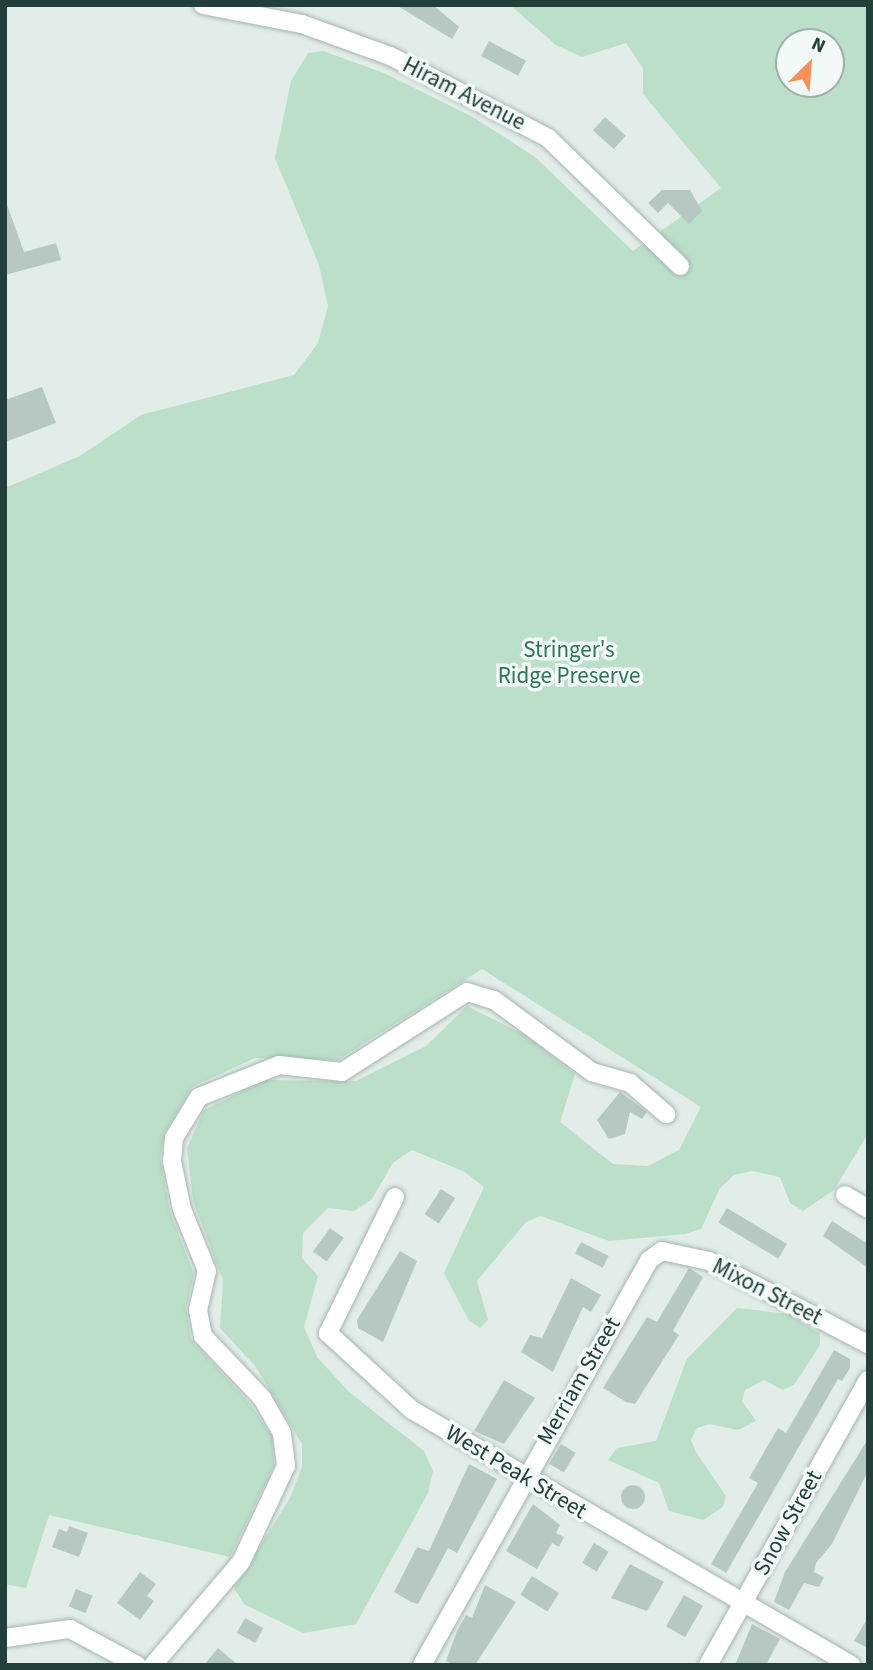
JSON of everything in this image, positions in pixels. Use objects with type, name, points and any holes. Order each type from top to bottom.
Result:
[{"type":"street","name":"Hiram Avenue","points":[[203,5],[302,24],[390,56],[537,132],[680,266]]},
{"type":"street","points":[[153,1665],[241,1562],[286,1466],[282,1433],[262,1398],[203,1336],[198,1310],[207,1271],[182,1209],[172,1161],[174,1138],[199,1097],[279,1065],[342,1072],[452,999],[467,992],[494,1000],[592,1072],[630,1083],[666,1114]]},
{"type":"street","points":[[845,1195],[868,1209]]},
{"type":"street","name":"West Peak Street","points":[[395,1197],[328,1333],[412,1410],[524,1478],[851,1665]]},
{"type":"street","name":"Merriam Street","points":[[422,1665],[524,1478],[649,1260],[662,1251]]},
{"type":"street","name":"Mixon Street","points":[[662,1251],[709,1261],[868,1344]]},
{"type":"street","name":"Snow Street","points":[[708,1665],[868,1380]]},
{"type":"street","points":[[5,1638],[70,1629],[137,1665]]},
{"type":"green space","name":"Stringer's Ridge Preserve","points":[[510,5],[868,5],[868,1134],[834,1190],[803,1211],[790,1203],[780,1177],[752,1171],[734,1175],[720,1188],[701,1229],[685,1234],[609,1241],[541,1216],[526,1222],[477,1281],[488,1320],[480,1328],[469,1321],[444,1273],[484,1187],[465,1172],[412,1150],[393,1163],[372,1199],[354,1211],[328,1208],[303,1233],[302,1258],[318,1276],[304,1327],[317,1357],[349,1392],[424,1451],[433,1471],[428,1493],[356,1624],[303,1633],[244,1604],[234,1588],[290,1498],[302,1467],[302,1444],[255,1366],[220,1328],[223,1280],[193,1201],[187,1148],[204,1110],[265,1080],[356,1081],[426,1046],[467,1006],[527,1036],[575,1074],[560,1122],[613,1164],[648,1166],[679,1150],[701,1107],[482,969],[338,1060],[255,1058],[192,1087],[165,1132],[160,1157],[170,1212],[194,1274],[186,1308],[191,1339],[251,1405],[272,1437],[274,1466],[230,1557],[49,1515],[26,1588],[5,1584],[5,488],[80,456],[141,415],[294,375],[318,343],[328,306],[319,265],[275,158],[291,81],[308,53],[323,51],[384,73],[473,117],[535,157],[633,251],[721,188],[643,94],[643,68],[626,43],[582,57],[556,45]]},
{"type":"green space","points":[[737,1308],[789,1314],[820,1334],[820,1345],[794,1385],[783,1390],[764,1380],[745,1390],[742,1401],[756,1421],[738,1430],[710,1424],[697,1428],[691,1440],[696,1452],[726,1496],[723,1507],[703,1520],[669,1511],[659,1483],[608,1460],[617,1448],[656,1441],[687,1359]]},
{"type":"building","points":[[396,5],[433,5],[459,27],[452,39]]},
{"type":"building","points":[[489,41],[526,61],[518,76],[481,56]]},
{"type":"building","points":[[605,117],[626,136],[614,149],[593,130]]},
{"type":"building","points":[[662,190],[690,190],[702,211],[689,224],[668,203],[658,213],[648,203]]},
{"type":"building","points":[[5,199],[24,252],[56,243],[61,260],[5,275]]},
{"type":"building","points":[[42,387],[56,423],[5,442],[5,400]]},
{"type":"building","points":[[620,1092],[647,1112],[642,1119],[630,1112],[625,1134],[609,1139],[597,1120]]},
{"type":"building","points":[[441,1189],[455,1198],[439,1223],[425,1214]]},
{"type":"building","points":[[727,1208],[787,1244],[778,1259],[718,1223]]},
{"type":"building","points":[[832,1221],[868,1244],[868,1268],[823,1236]]},
{"type":"building","points":[[330,1228],[344,1238],[327,1261],[313,1251]]},
{"type":"building","points":[[581,1242],[609,1256],[603,1268],[575,1254]]},
{"type":"building","points":[[400,1251],[417,1261],[383,1342],[358,1328],[357,1320]]},
{"type":"building","points":[[689,1268],[703,1277],[673,1331],[679,1335],[635,1404],[626,1402],[603,1388],[647,1317],[657,1322]]},
{"type":"building","points":[[571,1278],[601,1295],[591,1312],[583,1307],[553,1372],[521,1352],[530,1335],[542,1338]]},
{"type":"building","points":[[834,1350],[850,1359],[850,1368],[842,1381],[838,1379],[726,1573],[711,1564],[758,1483],[749,1478],[778,1428],[786,1433]]},
{"type":"building","points":[[504,1380],[535,1398],[504,1444],[474,1431]]},
{"type":"building","points":[[868,1439],[868,1471],[832,1544],[816,1563],[814,1572],[824,1577],[819,1587],[804,1583],[789,1610],[774,1602],[785,1572]]},
{"type":"building","points":[[561,1444],[576,1453],[564,1472],[549,1464]]},
{"type":"building","points":[[469,1464],[497,1479],[457,1553],[448,1548],[418,1604],[411,1602],[394,1592],[417,1547],[429,1551]]},
{"type":"building","points":[[633,1485],[644,1492],[645,1497],[638,1508],[633,1509],[622,1502],[621,1497],[628,1486]]},
{"type":"building","points":[[533,1504],[560,1525],[556,1533],[564,1537],[559,1547],[552,1543],[537,1569],[506,1551]]},
{"type":"building","points":[[69,1526],[88,1533],[79,1557],[52,1547],[59,1529],[67,1532]]},
{"type":"building","points":[[594,1543],[609,1552],[597,1571],[582,1563]]},
{"type":"building","points":[[630,1564],[664,1582],[647,1611],[611,1598]]},
{"type":"building","points":[[140,1572],[156,1584],[147,1596],[154,1601],[140,1620],[117,1603]]},
{"type":"building","points":[[532,1576],[559,1593],[547,1612],[520,1595]]},
{"type":"building","points":[[485,1585],[516,1602],[475,1665],[454,1665],[446,1661],[457,1631],[466,1615],[472,1618]]},
{"type":"building","points":[[76,1589],[93,1596],[86,1613],[69,1607]]},
{"type":"building","points":[[684,1595],[703,1606],[685,1637],[666,1626]]},
{"type":"building","points":[[868,1617],[868,1648],[854,1641]]},
{"type":"building","points":[[245,1618],[263,1628],[255,1643],[237,1633]]},
{"type":"building","points":[[752,1624],[780,1639],[766,1665],[735,1665]]},
{"type":"building","points":[[218,1648],[238,1665],[204,1665]]}]
